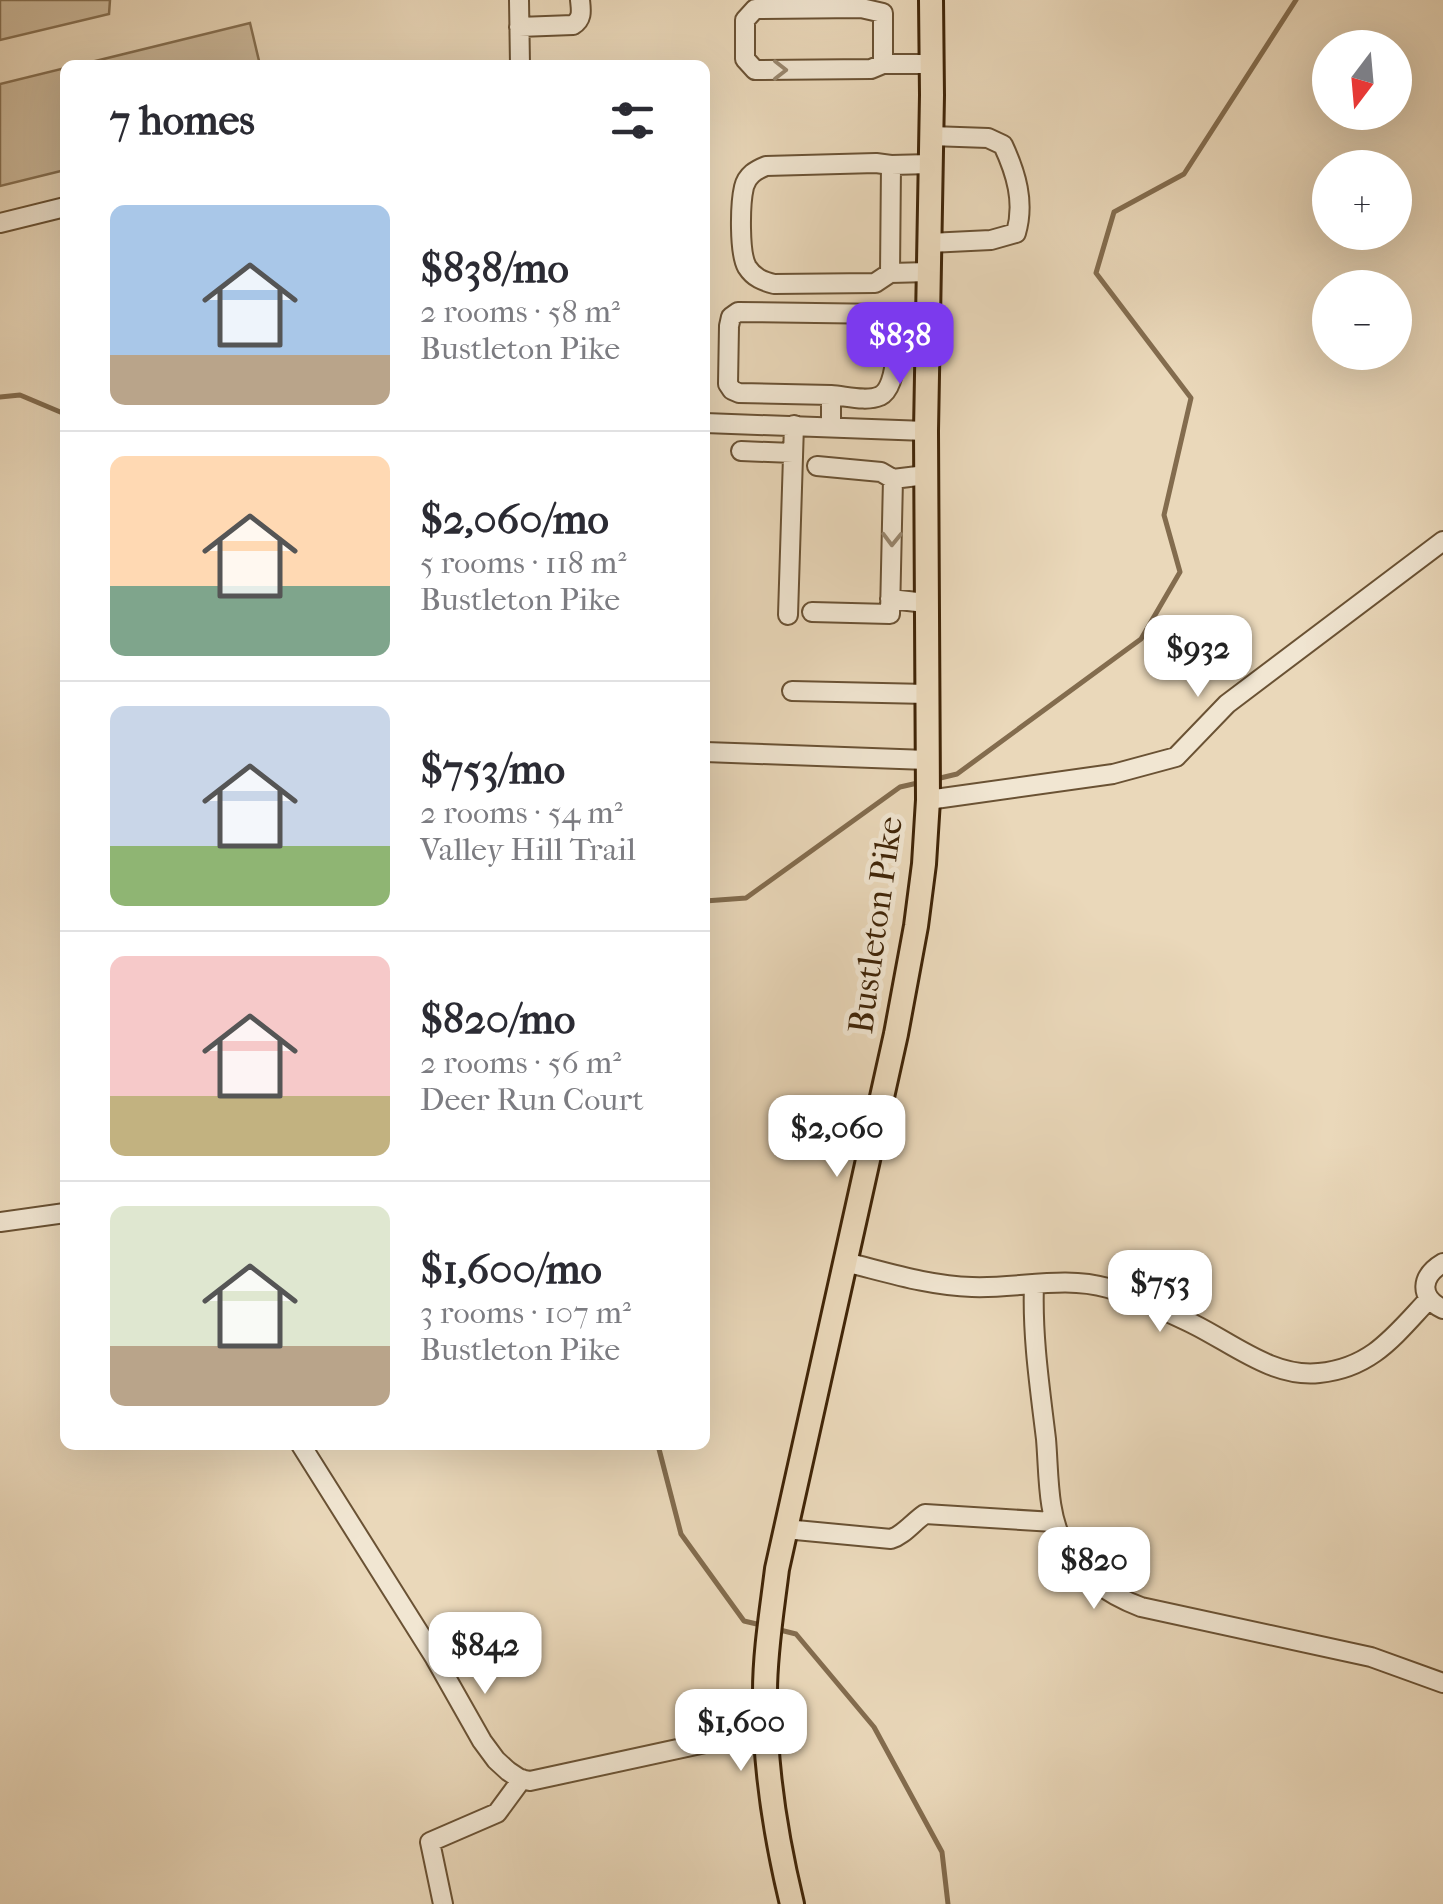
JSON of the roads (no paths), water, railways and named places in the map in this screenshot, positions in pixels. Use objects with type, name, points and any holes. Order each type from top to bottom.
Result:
[{"type":"main road","name":"Bustleton Pike","points":[[792,1904],[774,1820],[765,1730],[764,1688],[776,1569],[896,1034],[924,864],[928,781],[926,430],[931,0]]},
{"type":"street","points":[[519,0],[520,60]]},
{"type":"street","points":[[519,28],[573,25],[581,16],[580,0]]},
{"type":"street","points":[[883,64],[883,13],[861,8],[754,9],[745,20],[745,59],[755,70],[932,64]]},
{"type":"street","points":[[929,243],[991,240],[1016,233],[1022,214],[1014,170],[1003,144],[988,138],[931,136]]},
{"type":"street","points":[[929,272],[890,273],[875,283],[774,284],[758,279],[747,268],[742,253],[744,185],[753,171],[766,166],[931,164]]},
{"type":"street","points":[[890,273],[891,165]]},
{"type":"street","points":[[0,223],[60,207]]},
{"type":"street","points":[[738,312],[888,314],[893,320],[895,366],[886,394],[874,398],[831,395],[732,390],[728,384],[731,317],[738,312]]},
{"type":"street","points":[[831,395],[831,427]]},
{"type":"street","points":[[710,423],[926,430]]},
{"type":"street","points":[[788,616],[794,426]]},
{"type":"street","points":[[741,451],[794,452]]},
{"type":"street","points":[[816,466],[881,472],[893,480],[926,475]]},
{"type":"street","points":[[812,612],[890,614],[893,480]]},
{"type":"street","points":[[710,753],[928,781],[1113,774],[1176,757],[1227,704],[1443,540]]},
{"type":"street","points":[[890,599],[926,602]]},
{"type":"street","points":[[792,691],[927,694]]},
{"type":"street","points":[[0,1222],[60,1214]]},
{"type":"street","points":[[845,1262],[941,1284],[989,1288],[1059,1280],[1106,1288],[1194,1324],[1270,1365],[1300,1374],[1345,1368],[1367,1359],[1436,1304],[1426,1291],[1426,1281],[1430,1272],[1443,1263]]},
{"type":"street","points":[[1034,1285],[1054,1522],[1064,1546],[1093,1581],[1140,1607],[1371,1656],[1443,1683]]},
{"type":"street","points":[[304,1450],[430,1650],[482,1742],[496,1760],[522,1780],[765,1730]]},
{"type":"street","points":[[785,1529],[891,1539],[925,1514],[1054,1522]]},
{"type":"street","points":[[443,1904],[430,1842],[497,1812],[522,1780]]},
{"type":"waterway","points":[[932,780],[957,774],[1141,639],[1180,572],[1164,515],[1191,398],[1096,273],[1114,212],[1184,174],[1296,0]]},
{"type":"waterway","points":[[0,397],[20,395],[60,412]]},
{"type":"waterway","points":[[710,901],[746,898],[900,787],[922,782]]},
{"type":"waterway","points":[[659,1450],[681,1534],[744,1621],[761,1625]]},
{"type":"waterway","points":[[776,1629],[796,1634],[874,1727],[942,1852],[948,1904]]}]
